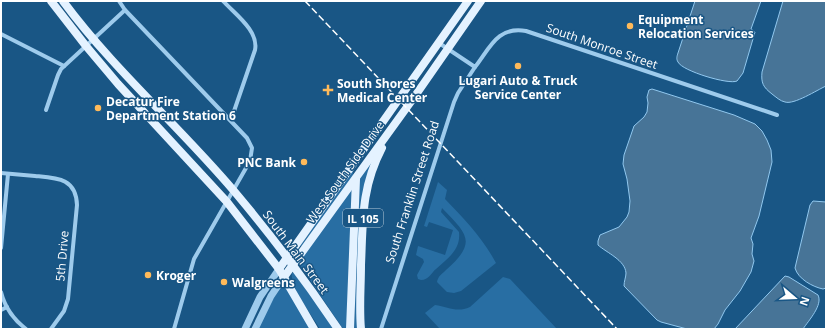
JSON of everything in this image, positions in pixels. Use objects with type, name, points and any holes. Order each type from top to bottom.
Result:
[{"type":"main road","name":"South Main Street","points":[[51,1],[118,84],[227,202],[279,269],[314,329]]},
{"type":"main road","name":"South Main Street","points":[[64,1],[115,64],[173,124],[234,191],[287,256],[338,329]]},
{"type":"main road","name":"West South Side Drive","points":[[287,256],[468,1]]},
{"type":"main road","name":"West South Side Drive","points":[[284,277],[481,1]]},
{"type":"main road","name":"IL 105","points":[[361,329],[360,309],[364,202],[378,156],[401,115]]},
{"type":"main road","name":"IL 105","points":[[350,329],[356,178],[358,163],[364,147]]},
{"type":"main road","points":[[279,269],[287,256]]},
{"type":"street","points":[[119,1],[125,10],[231,120],[251,144],[252,152],[250,161],[194,259],[189,272],[174,329]]},
{"type":"street","points":[[223,1],[252,32],[256,42],[255,50],[231,120]]},
{"type":"street","points":[[46,110],[58,75],[64,66],[125,10]]},
{"type":"street","name":"South Monroe Street","points":[[475,67],[501,34],[512,30],[526,31],[778,115]]},
{"type":"street","points":[[1,34],[64,66]]},
{"type":"street","points":[[438,43],[475,67]]},
{"type":"street","name":"South Franklin Street Road","points":[[381,329],[454,102],[458,93],[475,67]]},
{"type":"street","points":[[1,173],[8,174],[1,248]]},
{"type":"street","name":"5th Drive","points":[[8,174],[62,180],[68,183],[75,192],[77,205],[68,295],[64,311],[51,329]]},
{"type":"street","points":[[245,329],[260,297],[279,269]]},
{"type":"street","points":[[256,329],[271,296],[284,277]]},
{"type":"street","points":[[1,292],[7,308],[16,321],[26,329]]},
{"type":"street","points":[[1,310],[7,308]]},
{"type":"shaded area","points":[[695,1],[761,1],[751,29],[755,32],[743,73],[737,81],[725,81],[696,73],[681,66],[677,61],[677,55]]},
{"type":"shaded area","points":[[783,1],[826,1],[826,86],[800,99],[789,102],[781,101],[777,98],[765,87],[762,79],[762,72]]},
{"type":"shaded area","points":[[652,89],[734,115],[755,124],[762,131],[771,150],[772,162],[759,216],[751,238],[753,244],[752,254],[754,261],[751,272],[714,329],[687,329],[657,320],[624,286],[626,273],[622,264],[598,245],[600,235],[619,227],[629,212],[630,201],[623,164],[624,155],[634,126],[644,117],[647,112],[647,97],[649,90]]},
{"type":"shaded area","points":[[377,152],[368,175],[359,329],[354,329],[358,179]]},
{"type":"shaded area","points":[[353,170],[353,177],[303,246],[300,246]]},
{"type":"shaded area","points":[[438,182],[447,190],[445,199],[479,237],[496,263],[461,291],[454,293],[447,292],[437,282],[440,275],[462,252],[465,245],[465,238],[458,225],[442,208],[441,212],[459,232],[458,244],[453,253],[428,278],[421,280],[418,279],[417,275],[424,262],[423,259],[416,255],[418,246],[445,255],[453,230],[429,222],[427,227],[424,226]]},
{"type":"shaded area","points":[[353,186],[347,329],[343,329],[298,262]]},
{"type":"shaded area","points":[[813,201],[826,202],[826,288],[823,289],[806,282],[799,276],[795,268],[810,205]]},
{"type":"shaded area","points":[[292,273],[294,273],[335,329],[320,329],[294,286]]},
{"type":"shaded area","points":[[785,276],[818,295],[819,303],[817,308],[803,329],[735,329]]},
{"type":"shaded area","points":[[503,277],[510,279],[557,329],[440,329],[425,313],[435,305],[457,310],[470,307]]},
{"type":"shaded area","points":[[284,284],[313,329],[258,329],[270,303]]},
{"type":"railway","points":[[305,1],[617,329]]},
{"type":"place","name":"Equipment Relocation Services","points":[[630,26]]},
{"type":"place","name":"Lugari Auto & Truck Service Center","points":[[518,66]]},
{"type":"place","name":"South Shores Medical Center","points":[[328,90]]},
{"type":"place","name":"Decatur Fire Department Station 6","points":[[98,108]]},
{"type":"place","name":"PNC Bank","points":[[304,162]]},
{"type":"place","name":"Kroger","points":[[148,275]]},
{"type":"place","name":"Walgreens","points":[[224,282]]}]
